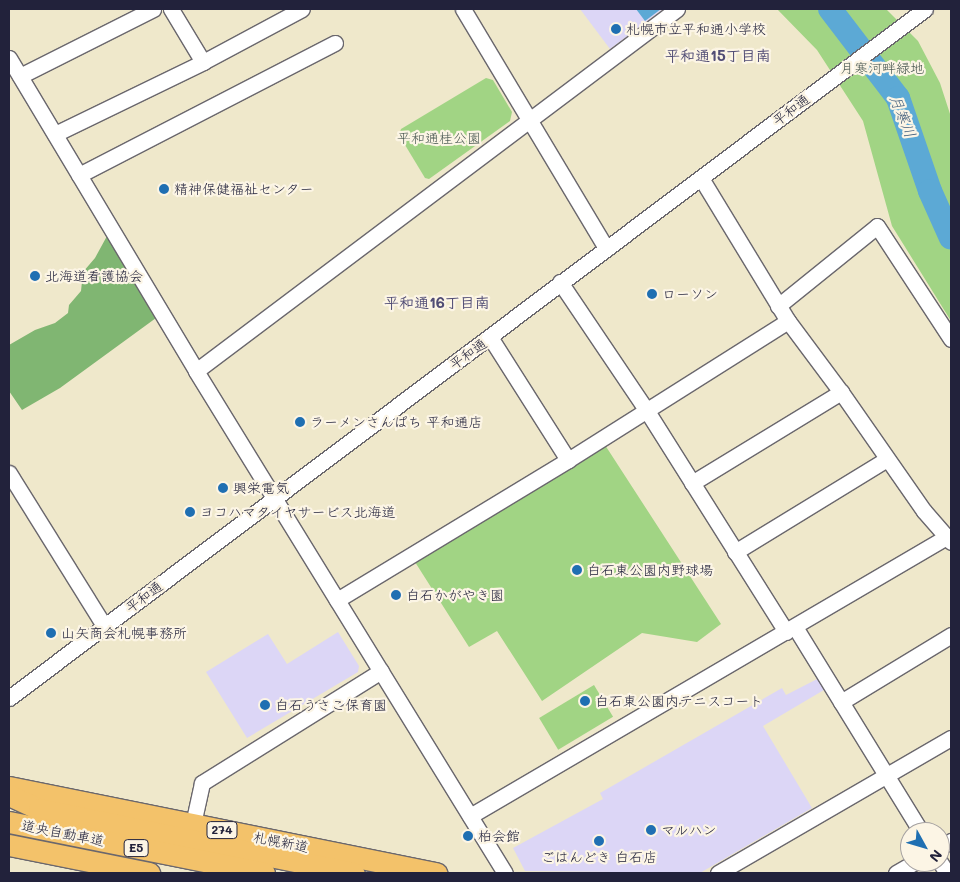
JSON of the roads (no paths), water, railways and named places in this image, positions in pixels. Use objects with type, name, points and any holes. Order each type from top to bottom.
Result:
[{"type":"highway","name":"札幌新道","points":[[9,787],[436,873]]},
{"type":"highway","points":[[9,795],[39,809],[354,873]]},
{"type":"highway","name":"道央自動車道","points":[[9,822],[264,873]]},
{"type":"highway","name":"道央自動車道","points":[[9,845],[149,873]]},
{"type":"street","points":[[20,76],[153,9]]},
{"type":"street","points":[[171,9],[203,62]]},
{"type":"street","points":[[55,134],[203,62],[302,9]]},
{"type":"street","points":[[463,9],[606,248]]},
{"type":"street","points":[[196,371],[677,9]]},
{"type":"street","name":"平和通","points":[[9,698],[925,9]]},
{"type":"street","points":[[79,175],[335,43]]},
{"type":"street","points":[[9,58],[196,371],[505,873]]},
{"type":"street","points":[[470,816],[790,629],[950,539],[924,511],[885,460],[842,392],[788,321],[702,178]]},
{"type":"street","points":[[778,306],[877,226],[951,339]]},
{"type":"street","points":[[560,282],[647,411],[735,552],[841,702],[915,822]]},
{"type":"street","points":[[337,600],[568,460],[788,321]]},
{"type":"street","points":[[490,337],[568,460]]},
{"type":"street","points":[[692,483],[842,392]]},
{"type":"street","points":[[735,552],[885,460]]},
{"type":"street","points":[[9,473],[105,626]]},
{"type":"street","points":[[841,702],[951,635]]},
{"type":"street","points":[[193,824],[202,784],[381,671]]},
{"type":"street","points":[[718,873],[888,777],[951,738]]},
{"type":"water","points":[[636,9],[661,9],[645,21]]},
{"type":"waterway","name":"月寒川","points":[[830,9],[898,98],[930,191],[951,238]]},
{"type":"place","name":"札幌市立平和通小学校","points":[[616,29]]},
{"type":"place","name":"精神保健福祉センター","points":[[164,189]]},
{"type":"place","name":"北海道看護協会","points":[[35,276]]},
{"type":"place","name":"ローソン","points":[[652,294]]},
{"type":"place","name":"ラーメンさんぱち 平和通店","points":[[300,422]]},
{"type":"place","name":"興栄電気","points":[[223,488]]},
{"type":"place","name":"ヨコハマタイヤサービス北海道","points":[[190,512]]},
{"type":"place","name":"白石東公園内野球場","points":[[577,570]]},
{"type":"place","name":"白石かがやき園","points":[[396,595]]},
{"type":"place","name":"山矢商会札幌事務所","points":[[51,633]]},
{"type":"place","name":"白石東公園内テニスコート","points":[[585,701]]},
{"type":"place","name":"白石うさこ保育園","points":[[265,705]]},
{"type":"place","name":"マルハン","points":[[651,830]]},
{"type":"place","name":"柏会館","points":[[468,836]]},
{"type":"place","name":"ごはんどき 白石店","points":[[599,841]]},
{"type":"district","name":"平和通15丁目南","points":[[718,56]]},
{"type":"district","name":"平和通16丁目南","points":[[437,303]]},
{"type":"park label","name":"月寒河畔緑地","points":[[882,68]]},
{"type":"park label","name":"平和通桂公園","points":[[439,138]]}]
